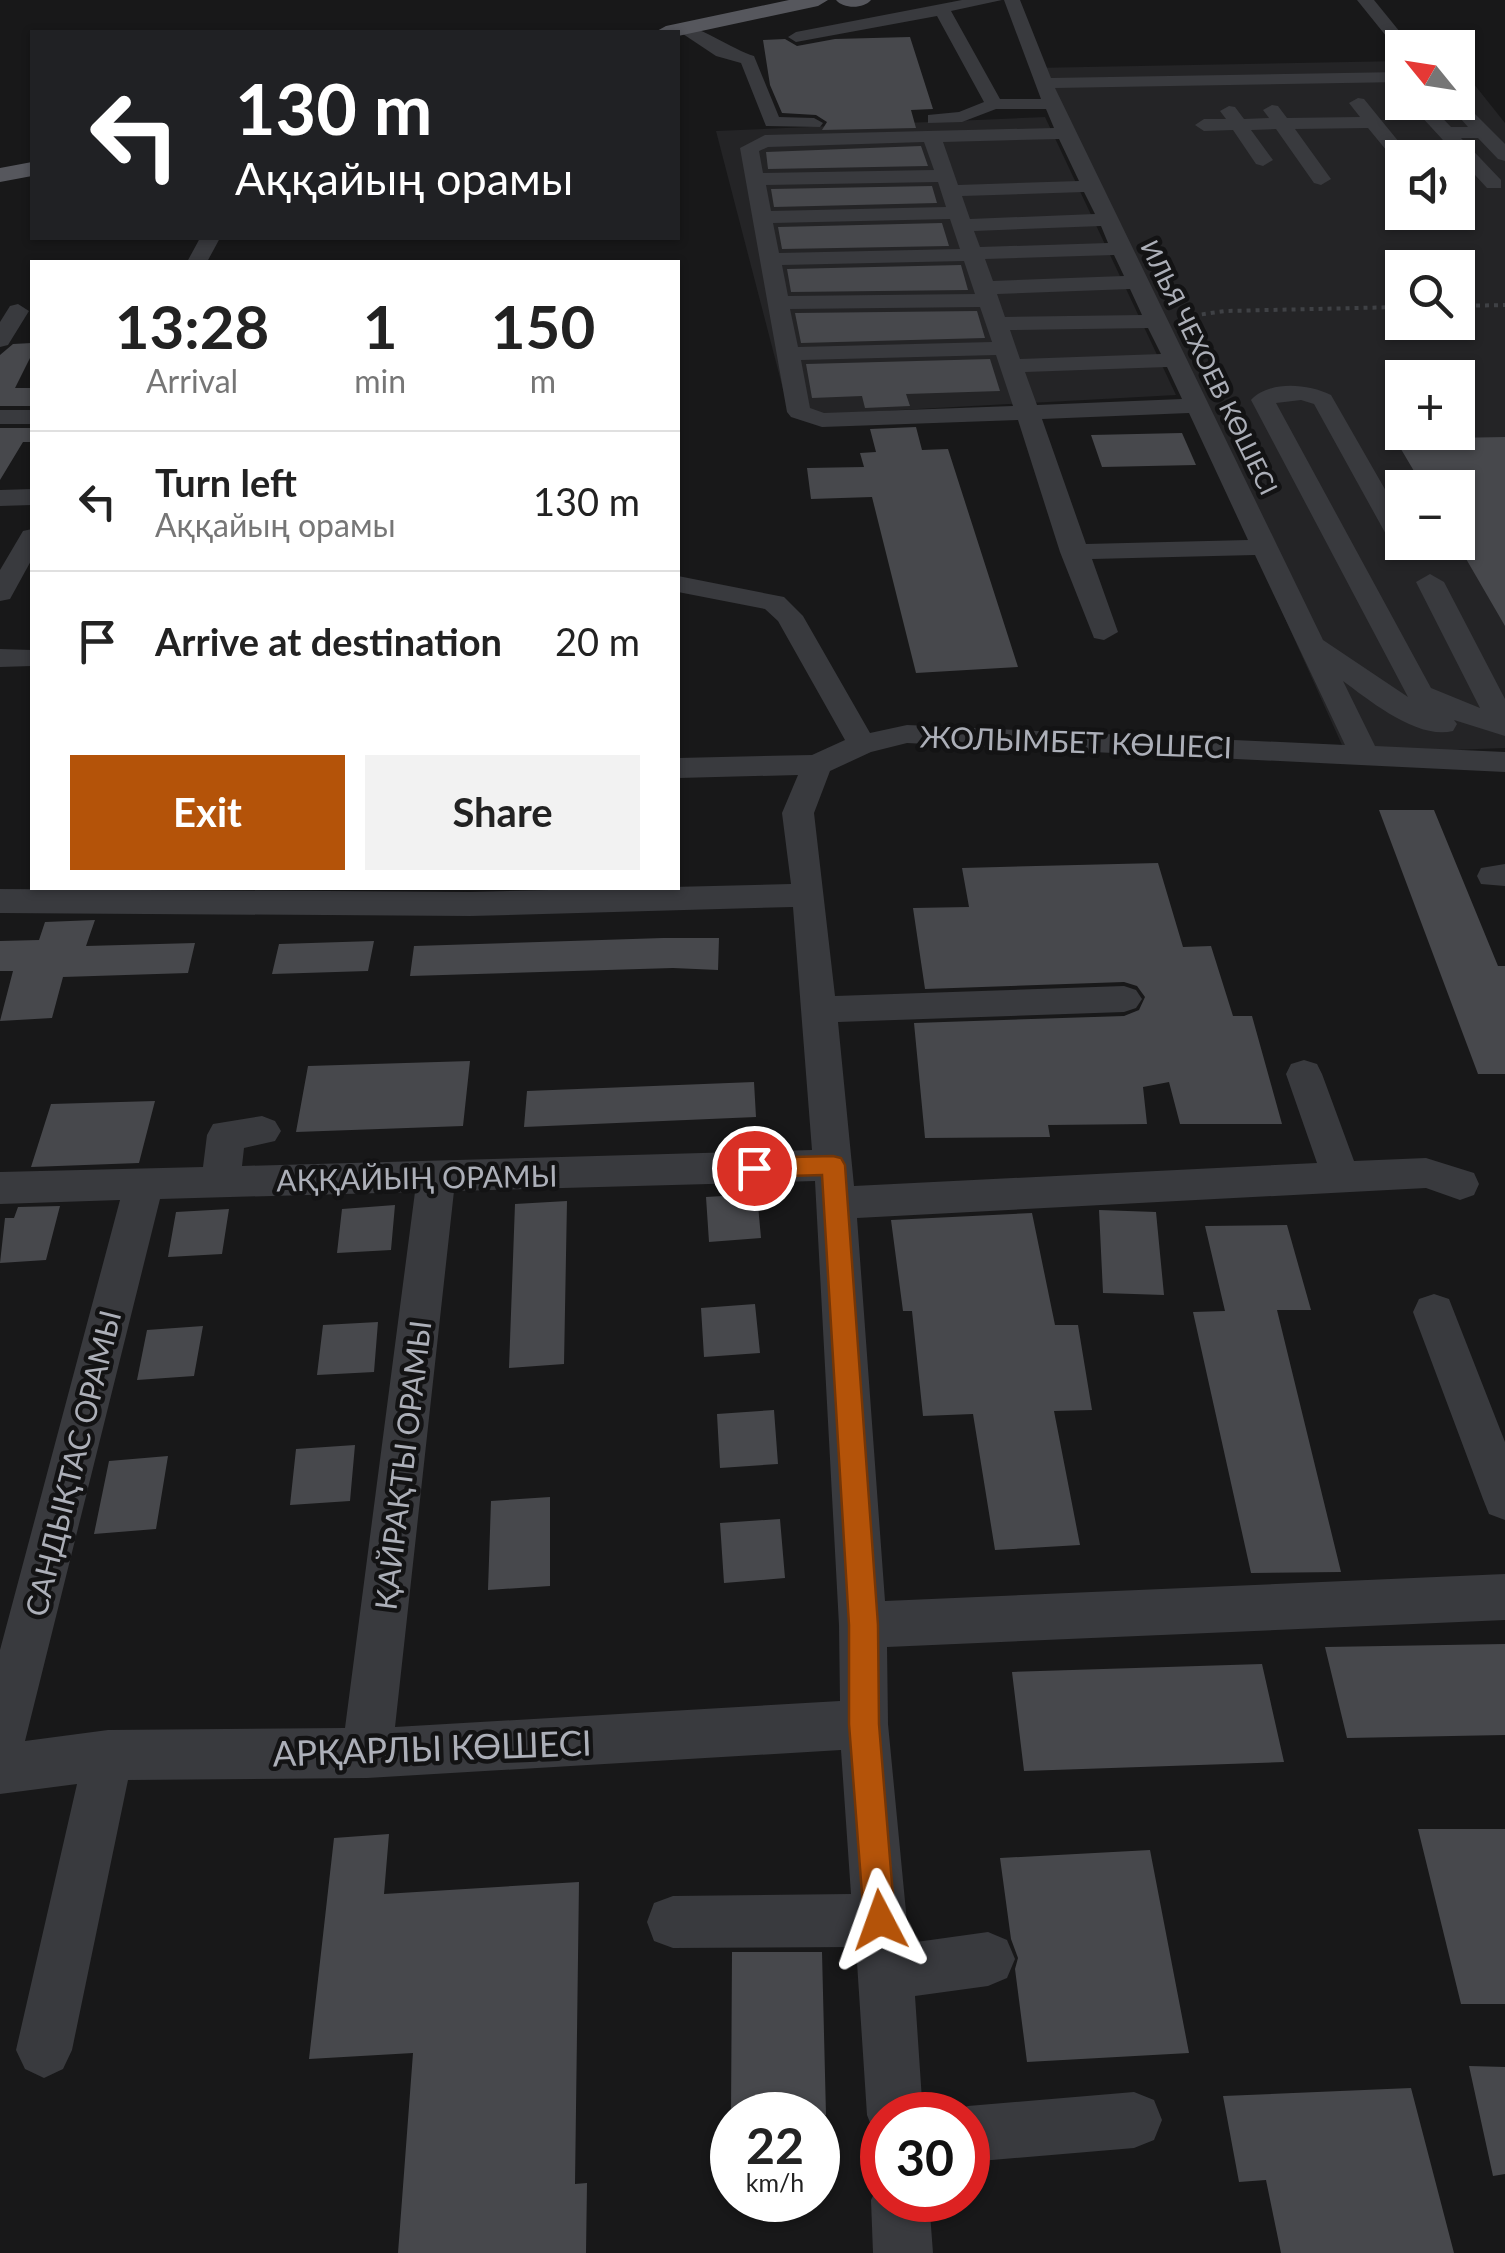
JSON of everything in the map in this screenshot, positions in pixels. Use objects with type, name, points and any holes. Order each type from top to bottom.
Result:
[{"type":"main road","points":[[676,30],[818,0]]},
{"type":"main road","points":[[846,0],[861,0]]},
{"type":"main road","points":[[0,176],[30,168]]},
{"type":"street","points":[[796,36],[994,0]]},
{"type":"street","name":"ИЛЬЯ ЧЕХОЕВ КӨШЕСІ","points":[[1012,0],[1067,148],[1092,186],[1365,756]]},
{"type":"street","points":[[1365,0],[1391,30]]},
{"type":"street","points":[[934,9],[942,10],[994,104]]},
{"type":"street","points":[[680,32],[748,60],[769,118],[776,124],[956,118],[994,104],[1047,94],[1207,80],[1250,80],[1374,122]]},
{"type":"street","points":[[1337,78],[1388,140]]},
{"type":"street","points":[[1204,126],[1281,123],[1337,78],[1385,80]]},
{"type":"street","points":[[1207,80],[1264,160]]},
{"type":"street","points":[[1250,80],[1320,180]]},
{"type":"street","points":[[1311,101],[1340,143]]},
{"type":"street","points":[[1434,120],[1494,184]]},
{"type":"street","points":[[1472,120],[1505,155]]},
{"type":"street","points":[[1446,133],[1484,132]]},
{"type":"street","points":[[1067,148],[932,138],[754,144],[749,148],[796,406],[806,417],[822,420],[1027,412],[1250,412],[1269,396],[1308,393],[1323,400],[1385,511]]},
{"type":"street","points":[[932,138],[953,188],[1073,552],[1104,632]]},
{"type":"street","points":[[754,179],[953,188],[1092,186]]},
{"type":"street","points":[[761,217],[953,188],[1108,220]]},
{"type":"street","points":[[769,258],[1122,248]]},
{"type":"street","points":[[777,303],[986,294],[1138,282]]},
{"type":"street","points":[[0,340],[17,311]]},
{"type":"street","points":[[1004,346],[1157,321]]},
{"type":"street","points":[[786,354],[1004,346],[1176,360]]},
{"type":"street","points":[[1250,412],[1420,694],[1505,729]]},
{"type":"street","points":[[0,417],[30,416]]},
{"type":"street","points":[[0,498],[30,498]]},
{"type":"street","points":[[1,589],[30,540]]},
{"type":"street","points":[[1073,552],[1265,547]]},
{"type":"street","points":[[1430,582],[1505,729]]},
{"type":"street","points":[[680,584],[774,603],[789,616],[862,744]]},
{"type":"street","points":[[1308,636],[1362,684],[1406,712],[1505,729]]},
{"type":"street","points":[[0,658],[30,658]]},
{"type":"street","name":"ЖОЛЫМБЕТ КӨШЕСІ","points":[[816,766],[862,744],[907,734],[1505,762]]},
{"type":"street","points":[[680,768],[816,766],[798,813],[835,1184],[863,1625],[864,1724],[888,1973],[894,2092]]},
{"type":"street","points":[[0,901],[809,895]]},
{"type":"street","points":[[819,1010],[1124,999]]},
{"type":"street","points":[[1304,1074],[1341,1177]]},
{"type":"street","points":[[221,1182],[226,1135],[262,1132]]},
{"type":"street","name":"АҚҚАЙЫҢ ОРАМЫ","points":[[0,1188],[436,1176],[835,1184],[1426,1173],[1460,1184]]},
{"type":"street","name":"ҚАЙРАҚТЫ ОРАМЫ","points":[[367,1753],[436,1176]]},
{"type":"street","name":"САНДЫҚТАС ОРАМЫ","points":[[0,1742],[144,1184]]},
{"type":"street","points":[[1434,1312],[1505,1499]]},
{"type":"street","points":[[863,1625],[1505,1597]]},
{"type":"street","name":"АРҚАРЛЫ КӨШЕСІ","points":[[0,1769],[108,1755],[367,1753],[864,1724]]},
{"type":"street","points":[[44,2050],[108,1755]]},
{"type":"street","points":[[672,1922],[880,1920]]},
{"type":"street","points":[[888,1973],[988,1959]]},
{"type":"street","points":[[990,2132],[1134,2120]]},
{"type":"street","points":[[902,2222],[904,2253]]},
{"type":"path","points":[[1475,305],[1505,304]]},
{"type":"path","points":[[1157,321],[1225,311],[1385,307]]},
{"type":"shaded area","points":[[1385,61],[1385,120],[1475,120],[1475,85],[1505,123],[1505,748],[1346,754],[1067,133],[1033,68]]},
{"type":"shaded area","points":[[1045,117],[1176,395],[790,416],[716,131]]},
{"type":"building","points":[[910,37],[933,109],[911,110],[916,128],[822,130],[827,122],[816,115],[782,113],[770,85],[763,40],[785,39],[797,46],[835,39]]},
{"type":"building","points":[[921,146],[928,166],[768,169],[766,152]]},
{"type":"building","points":[[932,186],[937,203],[774,207],[771,189]]},
{"type":"building","points":[[942,223],[949,246],[782,249],[778,227]]},
{"type":"building","points":[[961,265],[968,290],[791,292],[787,269]]},
{"type":"building","points":[[977,311],[985,338],[801,343],[795,313]]},
{"type":"building","points":[[30,343],[30,358],[15,388],[30,388],[30,406],[0,406],[0,355],[13,344]]},
{"type":"building","points":[[990,359],[1000,391],[906,394],[910,406],[865,408],[862,396],[812,398],[806,364]]},
{"type":"building","points":[[916,427],[922,450],[948,449],[1018,667],[916,673],[872,497],[811,499],[807,468],[864,467],[860,453],[876,452],[870,429]]},
{"type":"building","points":[[0,428],[30,428],[30,442],[23,442],[0,480]]},
{"type":"building","points":[[1182,433],[1196,465],[1102,467],[1091,435]]},
{"type":"building","points":[[1505,437],[1505,626],[1467,560],[1475,560],[1475,470],[1413,470],[1402,450],[1475,450],[1475,438]]},
{"type":"building","points":[[1379,810],[1434,810],[1498,966],[1505,966],[1505,1074],[1478,1074]]},
{"type":"building","points":[[1158,863],[1183,947],[1211,946],[1233,1016],[1252,1016],[1282,1124],[1180,1124],[1169,1082],[1143,1087],[1147,1124],[1048,1125],[1050,1137],[925,1138],[914,1023],[1124,1016],[1139,1010],[1145,997],[1137,986],[1124,982],[925,989],[913,908],[969,907],[962,868]]},
{"type":"building","points":[[95,920],[86,946],[195,943],[188,973],[63,977],[52,1018],[0,1021],[13,971],[0,971],[0,941],[39,940],[45,922]]},
{"type":"building","points":[[719,938],[718,970],[410,976],[414,946]]},
{"type":"building","points":[[374,941],[368,971],[272,974],[279,944]]},
{"type":"building","points":[[470,1061],[463,1126],[296,1132],[308,1066]]},
{"type":"building","points":[[754,1082],[756,1117],[524,1127],[527,1091]]},
{"type":"building","points":[[155,1101],[139,1163],[31,1167],[51,1104]]},
{"type":"building","points":[[757,1194],[761,1238],[709,1242],[706,1197]]},
{"type":"building","points":[[567,1201],[564,1364],[509,1368],[515,1204]]},
{"type":"building","points":[[395,1205],[391,1250],[337,1253],[342,1209]]},
{"type":"building","points":[[60,1206],[46,1260],[0,1263],[5,1218],[14,1218],[18,1207]]},
{"type":"building","points":[[229,1209],[222,1254],[168,1257],[176,1212]]},
{"type":"building","points":[[1099,1210],[1156,1212],[1164,1295],[1103,1293]]},
{"type":"building","points":[[1032,1213],[1055,1325],[1078,1325],[1092,1410],[1054,1411],[1080,1545],[995,1550],[973,1414],[923,1416],[912,1311],[903,1311],[891,1220]]},
{"type":"building","points":[[1287,1225],[1311,1310],[1277,1310],[1341,1572],[1251,1573],[1193,1312],[1225,1311],[1205,1226]]},
{"type":"building","points":[[755,1304],[760,1353],[704,1357],[701,1308]]},
{"type":"building","points":[[378,1322],[374,1372],[317,1375],[323,1325]]},
{"type":"building","points":[[203,1326],[194,1376],[137,1380],[147,1330]]},
{"type":"building","points":[[774,1410],[778,1464],[720,1468],[717,1414]]},
{"type":"building","points":[[355,1445],[350,1501],[290,1505],[296,1449]]},
{"type":"building","points":[[168,1456],[156,1529],[94,1534],[109,1461]]},
{"type":"building","points":[[550,1497],[550,1586],[488,1590],[491,1501]]},
{"type":"building","points":[[780,1519],[785,1578],[724,1583],[720,1523]]},
{"type":"building","points":[[1505,1644],[1505,1735],[1347,1738],[1325,1647]]},
{"type":"building","points":[[1262,1664],[1284,1762],[1024,1771],[1012,1672]]},
{"type":"building","points":[[1418,1829],[1505,1829],[1505,2004],[1461,2004]]},
{"type":"building","points":[[389,1834],[384,1894],[579,1882],[575,2184],[587,2183],[586,2253],[398,2253],[413,2053],[309,2059],[334,1838]]},
{"type":"building","points":[[1150,1850],[1189,2053],[1027,2062],[1015,1969],[1018,1958],[1011,1939],[1000,1858]]},
{"type":"building","points":[[732,1952],[822,1952],[825,2092],[731,2092]]},
{"type":"building","points":[[1469,2066],[1505,2067],[1505,2174],[1493,2176]]},
{"type":"building","points":[[1411,2088],[1454,2253],[1281,2253],[1266,2180],[1239,2182],[1223,2096]]},
{"type":"route","points":[[754,1168],[833,1165],[863,1625],[864,1724],[880,1920]]}]
